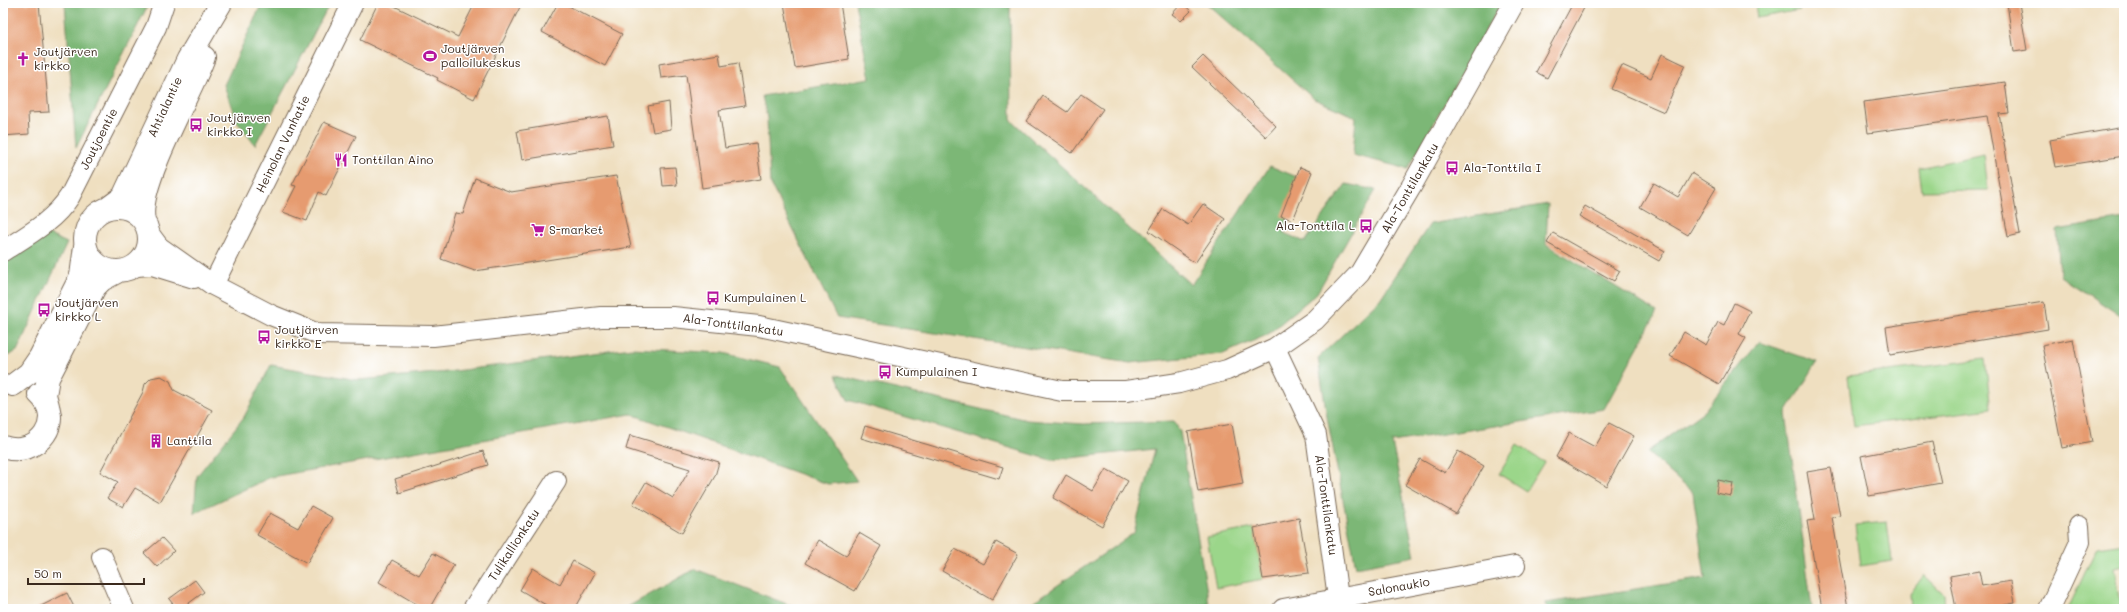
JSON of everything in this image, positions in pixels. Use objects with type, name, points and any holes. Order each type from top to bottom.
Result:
[{"type":"main road","name":"Ahtialantie","points":[[108,208],[123,198],[188,59],[221,3]]},
{"type":"main road","name":"Ahtialantie","points":[[147,228],[143,204],[150,178],[201,67],[224,3]]},
{"type":"main road","points":[[3,462],[12,455],[40,441],[46,433],[49,423],[46,386],[55,365],[95,287],[102,280],[127,269],[147,252],[147,228],[139,215],[124,208],[108,208],[101,211],[89,223],[86,230],[81,276],[43,350],[29,373],[6,387]]},
{"type":"main road","points":[[85,246],[94,262],[108,271],[127,269]]},
{"type":"main road","points":[[6,387],[24,385],[33,389],[41,395],[48,406]]},
{"type":"main road","points":[[3,447],[12,450],[25,449]]},
{"type":"street","name":"Joutjoentie","points":[[3,251],[48,222],[61,210],[67,201],[156,26],[164,3]]},
{"type":"street","name":"Heinolan Vanhatie","points":[[212,285],[353,3]]},
{"type":"street","name":"Ala-Tonttilankatu","points":[[127,269],[152,265],[212,285],[271,315],[318,334],[432,336],[601,317],[673,317],[759,326],[1062,391],[1126,391],[1179,383],[1227,370],[1275,348],[1315,320],[1360,273],[1411,187],[1514,3]]},
{"type":"street","name":"Ala-Tonttilankatu","points":[[147,228],[160,247],[212,285]]},
{"type":"street","name":"Ala-Tonttilankatu","points":[[1275,348],[1316,435],[1338,598]]},
{"type":"street","name":"Tulikallionkatu","points":[[473,609],[556,481]]},
{"type":"street","points":[[2049,609],[2080,542],[2079,526]]},
{"type":"street","points":[[102,557],[124,609]]},
{"type":"street","name":"Salonaukio","points":[[1283,609],[1515,566]]},
{"type":"green space","points":[[65,3],[149,3],[76,148]]},
{"type":"green space","points":[[262,3],[330,3],[255,145],[236,120],[224,85]]},
{"type":"green space","points":[[855,3],[1010,3],[1011,120],[1191,285],[1270,166],[1297,177],[1284,233],[1305,242],[1346,184],[1376,190],[1317,293],[1267,335],[1223,354],[1130,363],[837,318],[770,183],[767,118],[762,96],[870,78]]},
{"type":"green space","points":[[1206,3],[1501,3],[1408,169],[1353,155],[1356,117],[1314,99]]},
{"type":"green space","points":[[1755,3],[1798,3],[1800,10],[1757,18]]},
{"type":"green space","points":[[1984,154],[1988,190],[1922,191],[1919,168]]},
{"type":"green space","points":[[1548,204],[1546,244],[1657,312],[1604,409],[1392,442],[1415,556],[1356,567],[1327,417],[1318,358],[1380,299],[1430,224]]},
{"type":"green space","points":[[2124,219],[2124,318],[2060,276],[2057,230]]},
{"type":"green space","points":[[45,233],[67,243],[17,351],[3,359],[3,264]]},
{"type":"green space","points":[[1759,342],[1817,362],[1786,413],[1812,609],[1547,609],[1546,603],[1705,578],[1693,493],[1647,452],[1704,411]]},
{"type":"green space","points":[[632,348],[723,353],[780,367],[857,481],[828,484],[631,414],[271,477],[194,513],[197,476],[244,417],[271,365],[358,380],[447,372]]},
{"type":"green space","points":[[1985,359],[1991,409],[1854,426],[1848,376]]},
{"type":"green space","points":[[836,375],[1027,420],[1083,424],[1174,421],[1180,432],[1209,604],[1182,609],[1023,609],[1134,533],[1155,449],[1051,460],[848,400]]},
{"type":"green space","points":[[1517,445],[1544,462],[1526,491],[1499,474]]},
{"type":"green space","points":[[1887,522],[1892,561],[1860,566],[1855,525]]},
{"type":"green space","points":[[1254,528],[1263,579],[1216,588],[1207,537]]},
{"type":"green space","points":[[2124,543],[2124,566],[2115,568],[2122,609],[2068,609],[2097,547]]},
{"type":"green space","points":[[695,569],[800,609],[624,609]]},
{"type":"green space","points":[[1924,575],[1944,594],[1945,609],[1911,609],[1910,594]]},
{"type":"building","name":"Joutjärven kirkko","points":[[39,3],[49,112],[28,113],[29,134],[3,136],[3,5]]},
{"type":"building","points":[[378,3],[388,3],[458,37],[475,3],[522,3],[474,99],[437,80],[438,78],[360,40]]},
{"type":"building","points":[[558,3],[563,3],[622,34],[605,66],[542,32]]},
{"type":"building","points":[[784,3],[840,3],[849,59],[795,68]]},
{"type":"building","points":[[1182,3],[1191,11],[1181,21],[1172,14]]},
{"type":"building","points":[[1573,3],[1584,8],[1547,78],[1536,72]]},
{"type":"building","points":[[2007,3],[2019,3],[2027,50],[2014,52]]},
{"type":"building","points":[[719,54],[721,66],[738,63],[745,106],[719,110],[725,148],[756,143],[761,179],[702,188],[686,75],[661,78],[659,64]]},
{"type":"building","points":[[1662,54],[1685,65],[1664,112],[1611,89],[1622,65],[1651,78]]},
{"type":"building","points":[[1203,56],[1276,126],[1266,137],[1192,67]]},
{"type":"building","points":[[2005,82],[2009,113],[1999,114],[2020,234],[2008,237],[1987,116],[1868,133],[1864,102]]},
{"type":"building","points":[[1081,94],[1103,109],[1072,153],[1026,121],[1043,96],[1067,112]]},
{"type":"building","points":[[669,102],[671,129],[653,132],[648,106]]},
{"type":"building","points":[[608,116],[613,145],[522,160],[517,131]]},
{"type":"building","points":[[324,122],[356,136],[326,196],[319,192],[307,221],[283,212],[296,186],[292,185]]},
{"type":"building","points":[[2124,127],[2124,156],[2055,167],[2050,140]]},
{"type":"building","points":[[675,167],[677,185],[663,186],[661,168]]},
{"type":"building","points":[[1300,167],[1312,172],[1293,220],[1281,216]]},
{"type":"building","points":[[1692,173],[1716,188],[1688,235],[1640,207],[1654,183],[1678,197]]},
{"type":"building","name":"S-market","points":[[616,176],[631,247],[475,271],[441,259],[455,213],[463,214],[475,178],[511,192]]},
{"type":"building","points":[[1203,204],[1225,219],[1195,263],[1149,231],[1163,209],[1188,225]]},
{"type":"building","points":[[1585,206],[1665,251],[1659,261],[1579,216]]},
{"type":"building","points":[[1553,233],[1620,271],[1614,281],[1547,243]]},
{"type":"building","points":[[2044,302],[2048,329],[1890,355],[1886,327]]},
{"type":"building","points":[[1734,303],[1750,311],[1739,334],[1746,338],[1719,384],[1670,356],[1684,332],[1706,345],[1718,322],[1724,325]]},
{"type":"building","points":[[2073,339],[2092,442],[2062,448],[2042,345]]},
{"type":"building","name":"Lanttila","points":[[161,376],[170,381],[174,390],[212,410],[160,502],[135,488],[123,507],[107,498],[118,482],[100,472],[143,392],[145,384],[151,378]]},
{"type":"building","points":[[1609,423],[1634,436],[1606,486],[1556,457],[1569,433],[1595,447]]},
{"type":"building","points":[[1232,424],[1243,484],[1198,492],[1188,432]]},
{"type":"building","points":[[865,426],[1003,467],[999,479],[861,438]]},
{"type":"building","points":[[630,435],[719,462],[715,476],[682,533],[633,504],[646,482],[673,498],[690,469],[626,449]]},
{"type":"building","points":[[1932,442],[1941,483],[1869,496],[1861,456]]},
{"type":"building","points":[[483,451],[488,465],[399,493],[395,479]]},
{"type":"building","points":[[1458,451],[1484,466],[1456,514],[1405,485],[1420,459],[1445,473]]},
{"type":"building","points":[[1831,468],[1840,516],[1832,517],[1848,608],[1841,609],[1822,609],[1807,521],[1815,520],[1807,472]]},
{"type":"building","points":[[1106,469],[1128,481],[1102,526],[1053,498],[1066,475],[1093,491]]},
{"type":"building","points":[[1718,480],[1733,483],[1731,496],[1716,493]]},
{"type":"building","points":[[311,506],[333,518],[307,563],[257,535],[270,513],[298,528]]},
{"type":"building","points":[[1299,518],[1309,573],[1263,579],[1254,528]]},
{"type":"building","points":[[859,533],[881,546],[855,591],[805,563],[818,540],[846,556]]},
{"type":"building","points":[[162,538],[174,551],[157,567],[144,553]]},
{"type":"building","points":[[996,542],[1018,554],[992,600],[942,571],[955,549],[983,564]]},
{"type":"building","points":[[433,553],[454,565],[429,609],[425,609],[379,582],[392,560],[419,575]]},
{"type":"building","points":[[573,561],[595,573],[575,609],[553,609],[520,590],[533,568],[560,584]]},
{"type":"building","points":[[1979,571],[1982,586],[2011,581],[2015,603],[1984,609],[1956,609],[1950,576]]},
{"type":"building","points":[[195,580],[204,592],[181,609],[177,609],[169,599]]},
{"type":"building","points":[[67,593],[75,609],[35,609]]},
{"type":"place","name":"Joutjärven palloilukeskus","points":[[430,56]]},
{"type":"place","name":"Joutjärven kirkko","points":[[23,59]]},
{"type":"place","name":"Joutjärven kirkko I","points":[[196,125]]},
{"type":"place","name":"Tonttilan Aino","points":[[341,160]]},
{"type":"place","name":"Ala-Tonttila I","points":[[1452,168]]},
{"type":"place","name":"Ala-Tonttila L","points":[[1366,226]]},
{"type":"place","name":"S-market","points":[[538,230]]},
{"type":"place","name":"Kumpulainen L","points":[[713,298]]},
{"type":"place","name":"Joutjärven kirkko L","points":[[44,310]]},
{"type":"place","name":"Joutjärven kirkko E","points":[[264,337]]},
{"type":"place","name":"Kumpulainen I","points":[[885,372]]},
{"type":"place","name":"Lanttila","points":[[156,441]]}]
